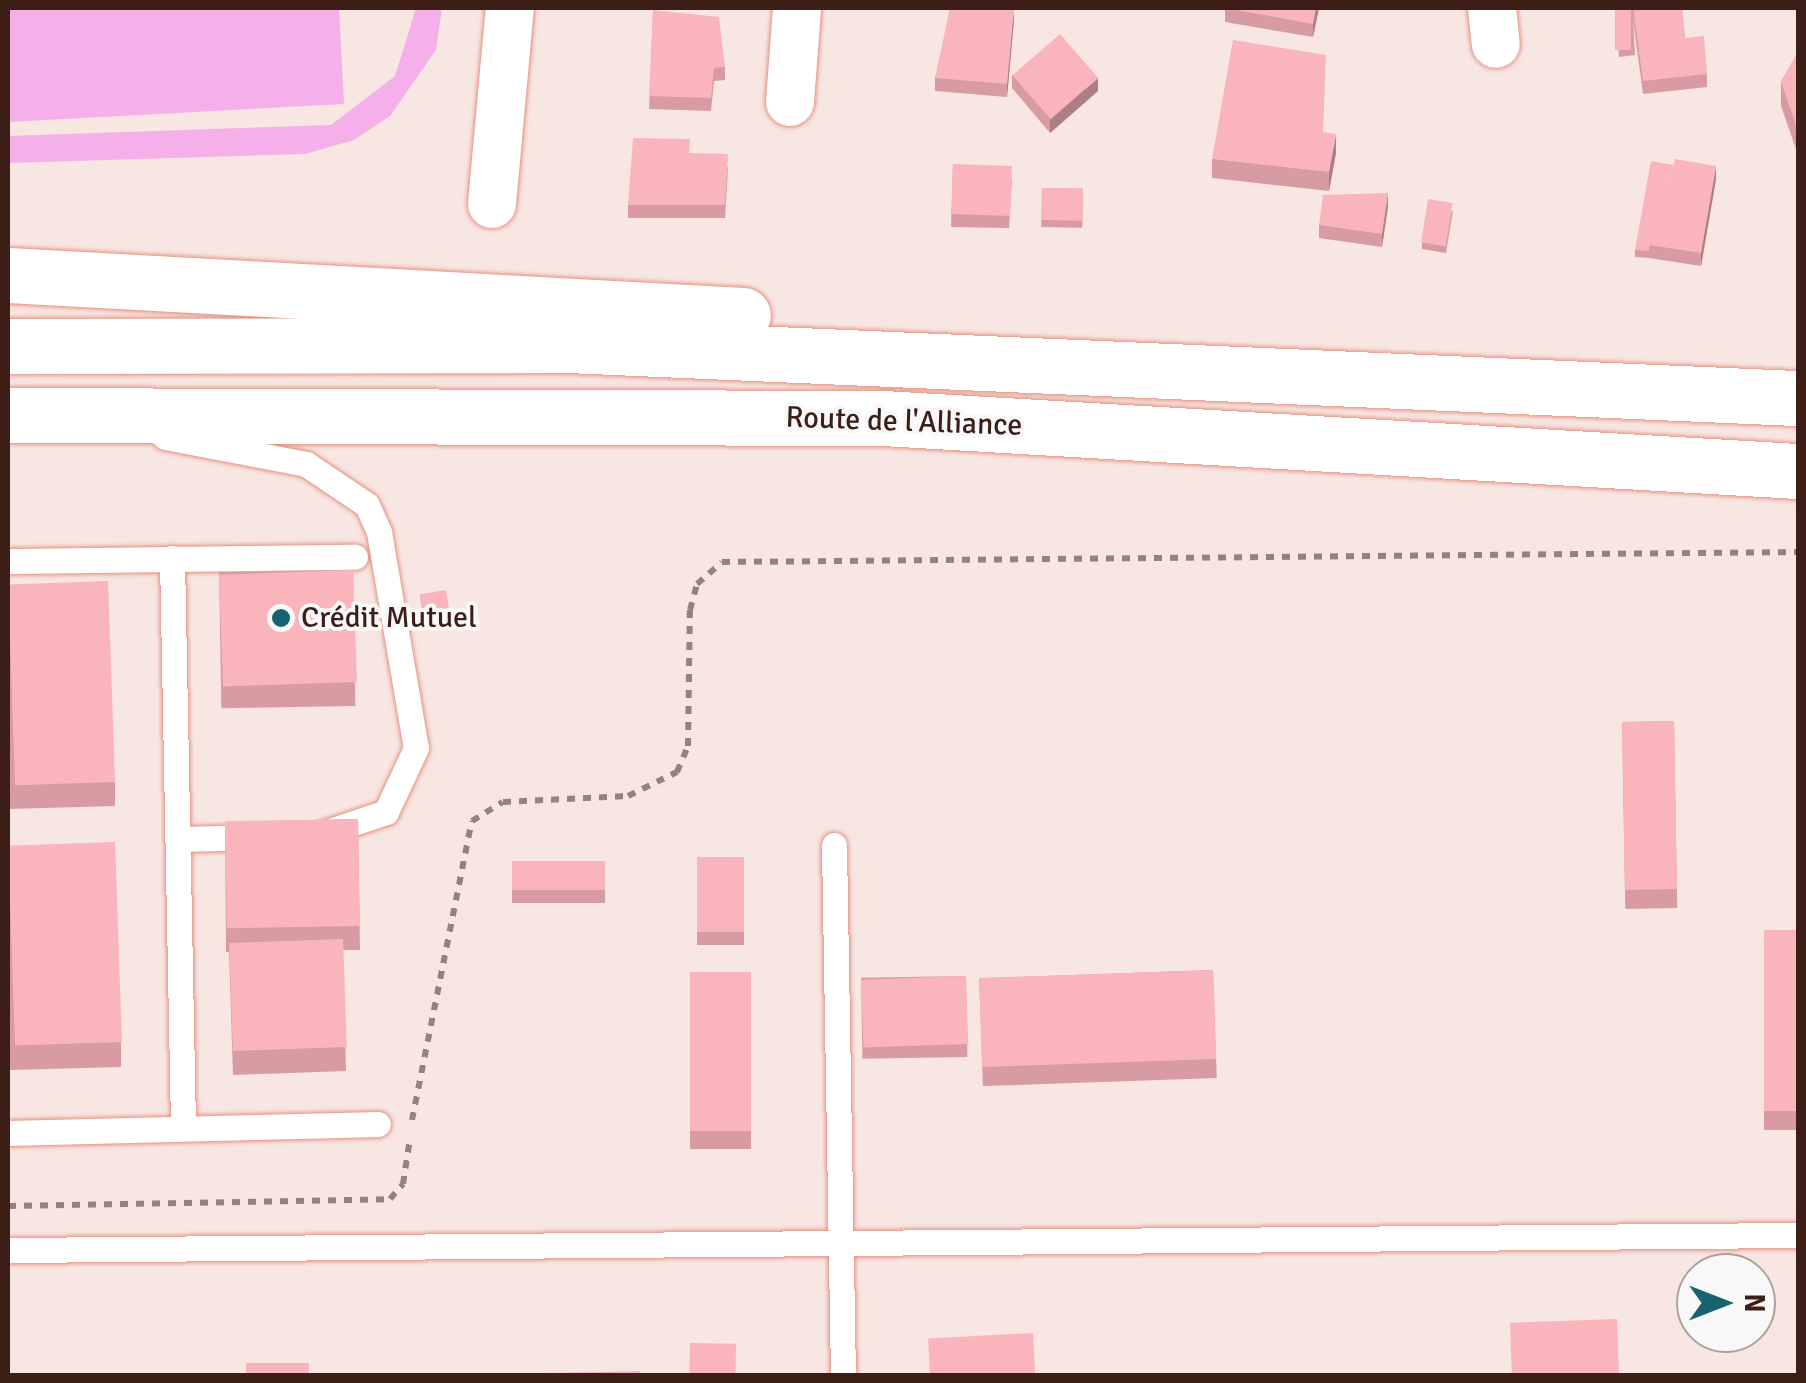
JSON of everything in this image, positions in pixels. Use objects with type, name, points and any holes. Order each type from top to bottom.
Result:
[{"type":"highway","points":[[8,275],[940,326],[1333,376]]},
{"type":"highway","name":"Route de l'Alliance","points":[[8,346],[567,345],[1798,398]]},
{"type":"highway","name":"Route de l'Alliance","points":[[15,414],[883,418],[1798,471]]},
{"type":"street","points":[[492,204],[510,8]]},
{"type":"street","points":[[790,102],[796,8]]},
{"type":"lane","points":[[15,414],[306,464],[366,505],[379,532],[417,726],[412,770],[398,794],[386,812],[349,830],[180,839]]},
{"type":"lane","points":[[8,561],[355,557]]},
{"type":"lane","points":[[172,558],[183,1126]]},
{"type":"lane","points":[[834,846],[843,1376]]},
{"type":"lane","points":[[8,1132],[378,1124]]},
{"type":"lane","points":[[8,1250],[1798,1235]]},
{"type":"path","points":[[8,1206],[390,1199],[403,1184],[472,821],[504,802],[628,796],[677,772],[688,746],[690,610],[697,584],[722,562],[1798,552]]},
{"type":"shaded area","points":[[8,8],[339,8],[344,104],[8,122]]},
{"type":"shaded area","points":[[416,8],[442,8],[436,50],[390,116],[354,140],[305,154],[8,163],[8,136],[331,125],[395,76]]},
{"type":"building","points":[[950,8],[1014,8],[1007,84],[935,78]]},
{"type":"building","points":[[1225,8],[1316,8],[1313,24]]},
{"type":"building","points":[[1615,8],[1631,8],[1631,50],[1615,50]]},
{"type":"building","points":[[1633,8],[1682,8],[1685,38],[1704,36],[1707,74],[1643,81]]},
{"type":"building","points":[[653,10],[719,17],[725,67],[714,68],[711,98],[649,96]]},
{"type":"building","points":[[1060,34],[1098,78],[1051,119],[1012,75]]},
{"type":"building","points":[[1233,40],[1326,55],[1323,132],[1336,134],[1329,172],[1212,159]]},
{"type":"building","points":[[1798,52],[1798,131],[1781,82]]},
{"type":"building","points":[[633,138],[690,139],[689,153],[728,154],[725,205],[628,205]]},
{"type":"building","points":[[1675,159],[1716,166],[1701,253],[1649,245],[1661,181],[1670,183]]},
{"type":"building","points":[[1651,161],[1674,165],[1670,183],[1661,181],[1649,251],[1635,250]]},
{"type":"building","points":[[953,164],[1012,166],[1010,216],[951,214]]},
{"type":"building","points":[[1042,188],[1083,189],[1082,221],[1041,220]]},
{"type":"building","points":[[1388,193],[1382,234],[1319,225],[1323,195]]},
{"type":"building","points":[[1428,199],[1453,203],[1446,246],[1421,242]]},
{"type":"building","points":[[353,570],[357,682],[223,687],[219,575]]},
{"type":"building","points":[[108,581],[115,782],[15,785],[8,584]]},
{"type":"building","points":[[446,590],[449,610],[423,614],[420,594]]},
{"type":"building","points":[[1674,721],[1677,889],[1625,890],[1622,722]]},
{"type":"building","points":[[358,819],[360,926],[227,928],[225,821]]},
{"type":"building","points":[[115,842],[122,1042],[15,1046],[8,846]]},
{"type":"building","points":[[697,857],[744,857],[744,932],[697,932]]},
{"type":"building","points":[[512,861],[605,861],[605,890],[512,890]]},
{"type":"building","points":[[1764,930],[1798,930],[1798,1111],[1764,1111]]},
{"type":"building","points":[[343,939],[347,1047],[233,1051],[229,943]]},
{"type":"building","points":[[1213,970],[1216,1059],[982,1067],[979,978]]},
{"type":"building","points":[[690,972],[751,972],[751,1131],[690,1131]]},
{"type":"building","points":[[966,976],[968,1044],[863,1048],[861,980]]},
{"type":"building","points":[[1617,1319],[1619,1376],[1512,1376],[1510,1323]]},
{"type":"building","points":[[1033,1333],[1035,1376],[930,1376],[928,1338]]},
{"type":"building","points":[[690,1343],[736,1344],[735,1376],[689,1376]]},
{"type":"building","points":[[246,1363],[309,1363],[309,1376],[246,1376]]},
{"type":"building","points":[[640,1371],[640,1376],[501,1376],[501,1374]]},
{"type":"place","name":"Crédit Mutuel","points":[[281,618]]}]
